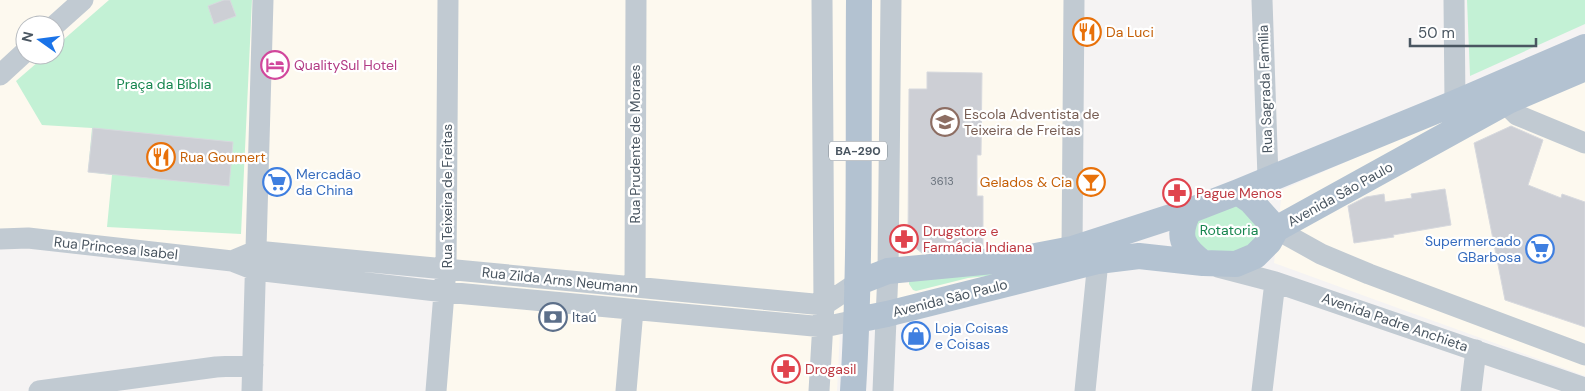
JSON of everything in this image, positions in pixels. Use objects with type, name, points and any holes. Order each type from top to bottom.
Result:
[{"type":"main road","name":"BA-290","points":[[852,391],[857,320],[859,0]]},
{"type":"main road","name":"Avenida São Paulo","points":[[857,283],[888,270],[1025,258],[1072,249],[1189,211],[1238,192],[1268,178],[1455,103],[1585,47]]},
{"type":"main road","name":"Avenida São Paulo","points":[[857,320],[1098,261],[1139,256],[1204,263],[1236,264],[1256,256],[1269,242],[1276,229],[1508,100],[1585,68]]},
{"type":"main road","points":[[1238,192],[1255,205],[1276,229]]},
{"type":"main road","points":[[1189,211],[1183,223],[1184,243],[1188,251],[1204,263]]},
{"type":"street","points":[[252,391],[263,0]]},
{"type":"street","name":"Rua Teixeira de Freitas","points":[[436,391],[446,269],[448,0]]},
{"type":"street","name":"Rua Prudente de Moraes","points":[[635,287],[636,0]]},
{"type":"street","points":[[819,391],[824,327],[822,0]]},
{"type":"street","points":[[883,391],[888,270],[891,0]]},
{"type":"street","points":[[1072,249],[1074,0]]},
{"type":"street","name":"Rua Sagrada Família","points":[[1262,0],[1268,178]]},
{"type":"street","points":[[1454,0],[1455,103]]},
{"type":"street","points":[[65,15],[80,1]]},
{"type":"street","points":[[0,74],[15,61]]},
{"type":"street","points":[[1508,100],[1510,108],[1517,115],[1585,143]]},
{"type":"street","points":[[1276,229],[1321,254],[1369,274],[1585,355]]},
{"type":"street","name":"Rua Princesa Isabel","points":[[0,240],[28,238],[255,261]]},
{"type":"street","name":"Rua Zilda Arns Neumann","points":[[255,261],[446,269],[824,305]]},
{"type":"street","name":"Rua Zilda Arns Neumann","points":[[255,261],[445,292],[824,327],[857,320]]},
{"type":"street","points":[[1085,391],[1098,261]]},
{"type":"street","name":"Avenida Padre Anchieta","points":[[1204,263],[1275,282],[1585,388]]},
{"type":"street","points":[[1262,391],[1275,282]]},
{"type":"street","points":[[824,305],[857,283]]},
{"type":"street","points":[[626,391],[633,310]]},
{"type":"street","points":[[1471,391],[1476,350]]},
{"type":"street","points":[[39,391],[216,366],[253,365]]},
{"type":"shaded area","points":[[0,0],[1075,0],[1076,275],[840,331],[837,391],[432,391],[440,277],[10,245],[0,247]]},
{"type":"shaded area","points":[[1585,57],[1585,376],[1274,263],[1282,190]]},
{"type":"green space","name":"Praça da Bíblia","points":[[109,0],[252,0],[241,234],[107,227],[112,175],[88,172],[92,128],[42,125],[16,81],[34,65],[65,65],[65,38]]},
{"type":"green space","points":[[1467,0],[1585,0],[1585,24],[1470,76]]},
{"type":"green space","name":"Rotatoria","points":[[1237,202],[1268,230],[1238,257],[1193,247],[1194,215]]},
{"type":"green space","points":[[1007,268],[988,276],[968,278],[916,291],[909,284],[909,279]]},
{"type":"building","points":[[224,0],[230,0],[236,16],[214,24],[208,6]]},
{"type":"building","points":[[927,72],[982,73],[981,155],[977,155],[977,196],[983,196],[983,247],[922,253],[908,242],[909,89],[927,89]]},
{"type":"building","name":"Supermercado GBarbosa","points":[[1511,126],[1543,140],[1528,185],[1561,198],[1562,194],[1585,202],[1585,327],[1505,300],[1474,143]]},
{"type":"building","name":"Rua Goumert","points":[[93,128],[233,142],[229,186],[88,172]]},
{"type":"building","points":[[1445,189],[1451,225],[1354,243],[1348,206],[1366,197],[1384,194],[1385,202],[1412,198],[1411,194]]},
{"type":"place","name":"Da Luci","points":[[1087,32]]},
{"type":"place","name":"QualitySul Hotel","points":[[275,65]]},
{"type":"place","name":"Escola Adventista de Teixeira de Freitas","points":[[945,122]]},
{"type":"place","name":"Rua Goumert","points":[[161,157]]},
{"type":"place","name":"Mercadão da China","points":[[277,182]]},
{"type":"place","name":"Gelados & Cia","points":[[1091,182]]},
{"type":"place","name":"Pague Menos","points":[[1177,193]]},
{"type":"place","name":"Drugstore e Farmácia Indiana","points":[[904,239]]},
{"type":"place","name":"Supermercado GBarbosa","points":[[1540,249]]},
{"type":"place","name":"Itaú","points":[[553,317]]},
{"type":"place","name":"Loja Coisas e Coisas","points":[[916,336]]},
{"type":"place","name":"Drogasil","points":[[786,369]]}]
